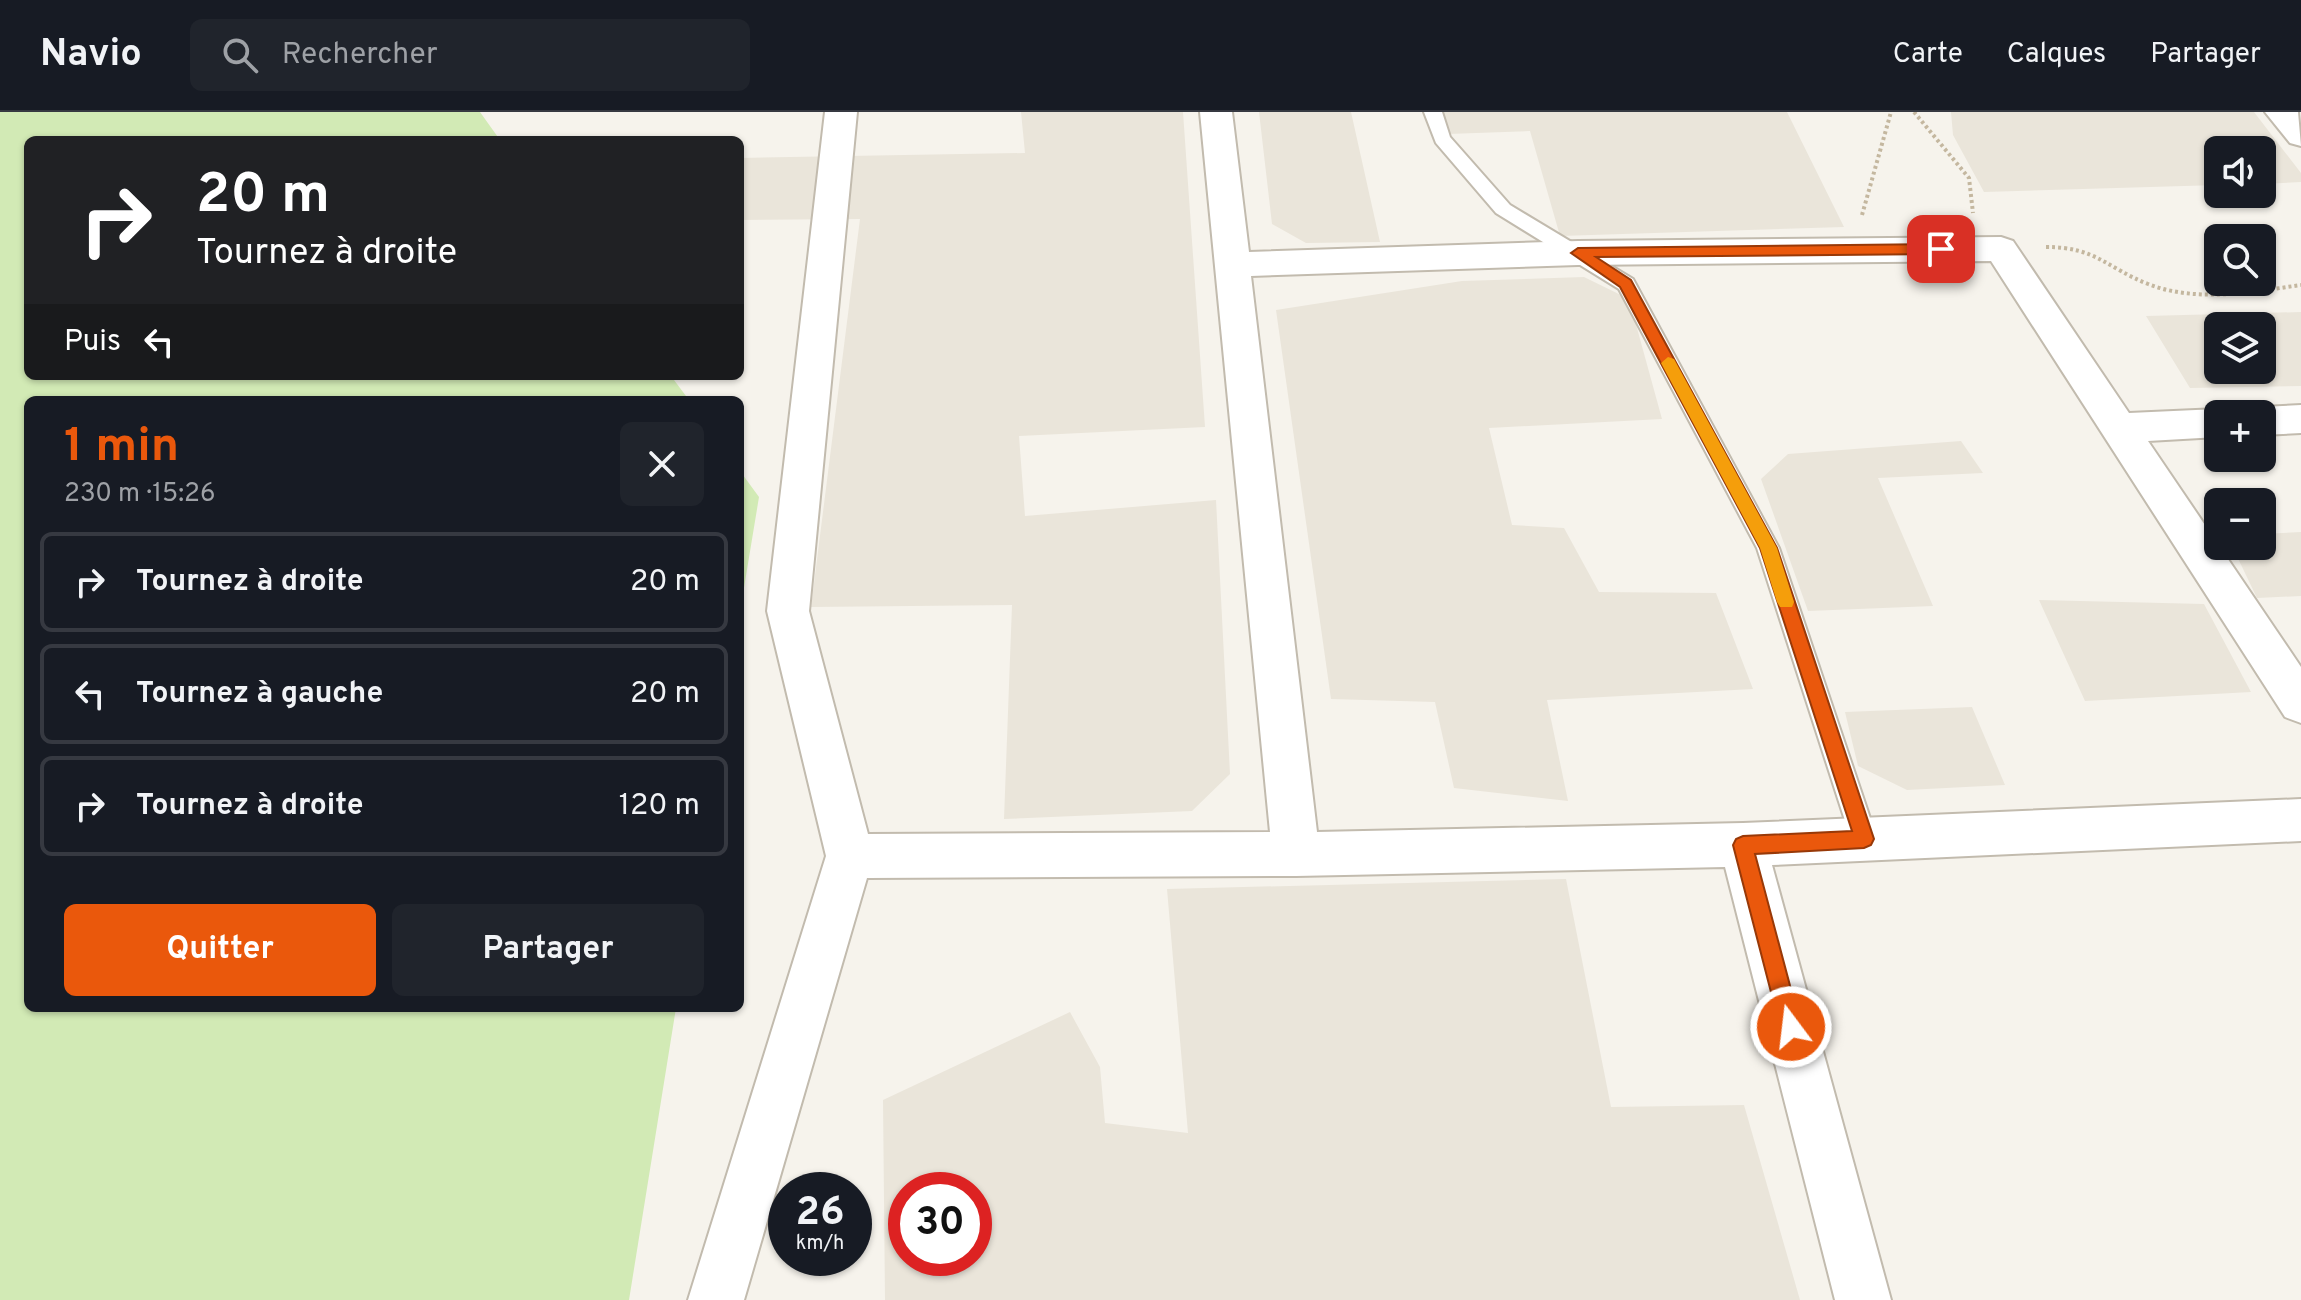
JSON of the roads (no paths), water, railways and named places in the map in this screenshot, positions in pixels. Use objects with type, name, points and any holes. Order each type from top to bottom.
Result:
[{"type":"street","points":[[716,1300],[850,856],[788,611],[841,112]]},
{"type":"street","points":[[1216,112],[1296,854]]},
{"type":"street","points":[[2281,112],[2301,136]]},
{"type":"street","points":[[1233,265],[1578,253],[2001,249],[2301,704]]},
{"type":"street","points":[[2276,420],[2301,419]]},
{"type":"street","points":[[2119,428],[2204,424]]},
{"type":"street","points":[[850,856],[1296,854],[1743,845],[2301,820]]},
{"type":"street","points":[[1743,845],[1863,1300]]},
{"type":"lane","points":[[1433,112],[1442,139],[1503,209],[1626,284],[1768,548],[1864,839]]}]
